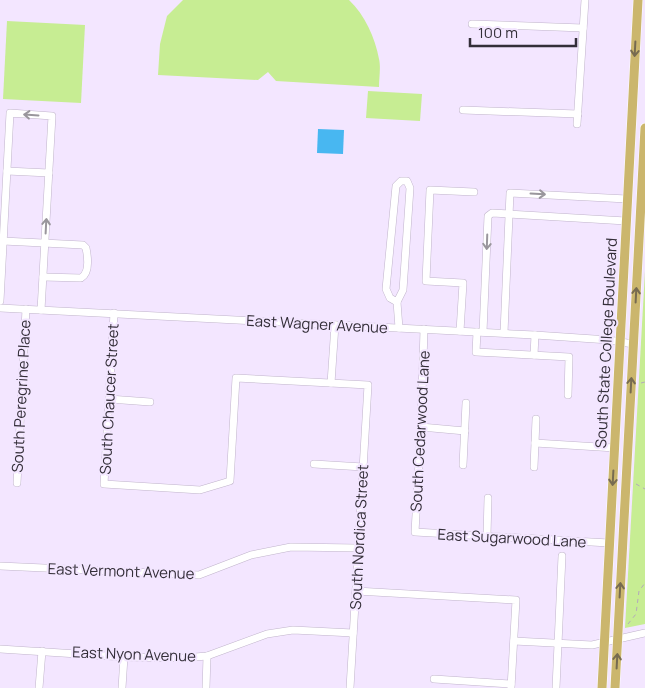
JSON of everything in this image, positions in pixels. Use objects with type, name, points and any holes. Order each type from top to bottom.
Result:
[{"type":"main road","name":"South State College Boulevard","points":[[602,688],[638,0]]},
{"type":"main road","name":"South State College Boulevard","points":[[615,688],[633,344],[644,181],[645,128]]},
{"type":"street","points":[[577,124],[585,0]]},
{"type":"street","points":[[472,24],[583,28]]},
{"type":"street","points":[[463,110],[578,114]]},
{"type":"street","points":[[0,302],[10,113],[52,116],[41,310]]},
{"type":"street","points":[[7,171],[49,173]]},
{"type":"street","points":[[397,302],[390,298],[386,290],[396,186],[401,181],[407,181],[410,188],[403,290],[397,302],[399,328]]},
{"type":"street","points":[[628,181],[644,181]]},
{"type":"street","points":[[460,331],[462,283],[426,281],[430,190],[474,192]]},
{"type":"street","points":[[504,333],[510,192],[627,199]]},
{"type":"street","points":[[568,395],[569,357],[476,352],[480,332],[488,216],[492,213],[626,221]]},
{"type":"street","points":[[3,241],[83,245],[87,252],[87,272],[84,276],[81,278],[43,276]]},
{"type":"street","name":"East Wagner Avenue","points":[[0,308],[504,333],[609,340],[633,344]]},
{"type":"street","name":"South Peregrine Place","points":[[17,483],[26,309]]},
{"type":"street","name":"South Chaucer Street","points":[[114,314],[104,484],[200,490],[230,481],[236,378],[332,383]]},
{"type":"street","points":[[332,383],[335,324]]},
{"type":"street","name":"South Cedarwood Lane","points":[[415,532],[424,329]]},
{"type":"street","points":[[534,355],[535,335]]},
{"type":"street","name":"South Nordica Street","points":[[332,383],[368,385],[350,688]]},
{"type":"street","points":[[109,399],[150,402]]},
{"type":"street","points":[[463,465],[466,403]]},
{"type":"street","points":[[534,467],[536,419]]},
{"type":"street","points":[[421,428],[465,431]]},
{"type":"street","points":[[535,442],[615,448]]},
{"type":"street","points":[[314,464],[363,467]]},
{"type":"street","points":[[487,536],[488,498]]},
{"type":"street","name":"East Sugarwood Lane","points":[[415,532],[609,543]]},
{"type":"street","name":"East Vermont Avenue","points":[[0,566],[199,575],[251,555],[291,547],[358,548]]},
{"type":"street","points":[[556,688],[562,556]]},
{"type":"street","points":[[356,591],[516,600],[511,686],[434,679]]},
{"type":"street","name":"East Nyon Avenue","points":[[0,649],[124,657],[183,658],[207,656],[267,634],[284,631],[354,633]]},
{"type":"street","points":[[514,641],[592,645],[645,633]]},
{"type":"street","points":[[39,688],[42,651]]},
{"type":"street","points":[[206,688],[207,656]]},
{"type":"street","points":[[122,688],[124,657]]},
{"type":"path","points":[[641,383],[645,382]]},
{"type":"path","points":[[636,484],[645,489]]},
{"type":"path","points":[[628,624],[636,614],[639,591],[645,583]]},
{"type":"green space","points":[[183,0],[349,0],[360,13],[375,43],[380,62],[379,87],[276,81],[268,72],[258,80],[158,75],[160,44],[167,16]]},
{"type":"green space","points":[[7,21],[85,25],[81,103],[3,99]]},
{"type":"green space","points":[[368,91],[422,94],[420,121],[366,118]]},
{"type":"green space","points":[[645,271],[645,624],[625,628]]},
{"type":"water","points":[[318,129],[344,130],[343,154],[317,153]]}]
